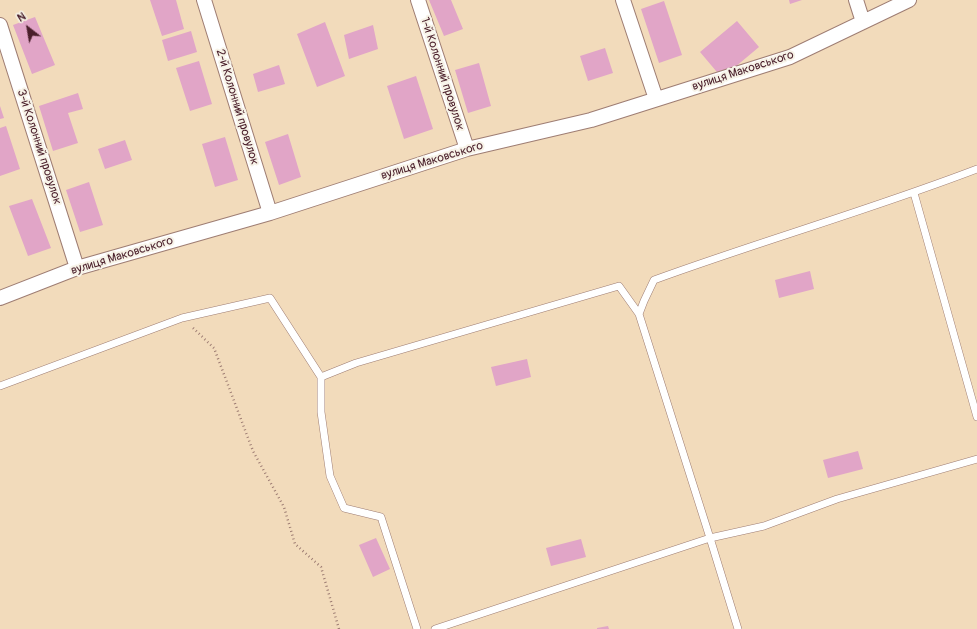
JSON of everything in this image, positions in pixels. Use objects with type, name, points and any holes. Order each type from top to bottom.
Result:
[{"type":"street","name":"2-й Колонний провулок","points":[[204,0],[270,213]]},
{"type":"street","name":"1-й Колонний провулок","points":[[418,0],[467,149]]},
{"type":"street","points":[[623,0],[656,99]]},
{"type":"street","points":[[856,0],[862,22]]},
{"type":"street","name":"вулиця Маковського","points":[[0,298],[78,268],[270,213],[467,149],[591,120],[790,57],[909,0]]},
{"type":"street","name":"3-й Колонний провулок","points":[[0,25],[78,268]]},
{"type":"lane","points":[[639,314],[654,280],[706,260],[914,193],[977,169]]},
{"type":"lane","points":[[914,193],[977,417]]},
{"type":"lane","points":[[321,377],[356,363],[619,286],[639,314],[738,629]]},
{"type":"lane","points":[[0,386],[182,318],[270,298],[321,377],[321,412],[330,476],[344,508],[381,517],[417,629]]},
{"type":"lane","points":[[435,629],[710,538],[764,526],[837,499],[977,459]]},
{"type":"path","points":[[182,318],[214,348],[253,451],[284,507],[295,544],[321,567],[339,629]]},
{"type":"building","points":[[150,0],[176,0],[184,29],[162,36]]},
{"type":"building","points":[[429,0],[451,0],[463,29],[444,36]]},
{"type":"building","points":[[789,0],[802,0],[790,4]]},
{"type":"building","points":[[664,1],[682,55],[659,63],[641,9]]},
{"type":"building","points":[[35,17],[55,65],[32,74],[13,25]]},
{"type":"building","points":[[737,21],[759,47],[722,78],[700,52]]},
{"type":"building","points":[[325,22],[345,76],[317,87],[297,34]]},
{"type":"building","points":[[373,25],[378,49],[349,59],[344,35]]},
{"type":"building","points":[[191,31],[197,52],[168,61],[162,40]]},
{"type":"building","points":[[605,48],[613,73],[588,81],[580,56]]},
{"type":"building","points":[[199,61],[212,104],[190,111],[176,68]]},
{"type":"building","points":[[479,63],[491,106],[468,113],[455,70]]},
{"type":"building","points":[[279,65],[285,84],[258,92],[253,74]]},
{"type":"building","points":[[416,76],[433,129],[404,139],[387,86]]},
{"type":"building","points":[[78,93],[83,109],[68,113],[78,143],[53,151],[39,106]]},
{"type":"building","points":[[0,106],[4,118],[0,119]]},
{"type":"building","points":[[6,126],[20,169],[0,176],[0,128]]},
{"type":"building","points":[[288,134],[301,177],[279,185],[265,142]]},
{"type":"building","points":[[225,137],[238,180],[215,187],[202,144]]},
{"type":"building","points":[[125,140],[132,160],[105,169],[98,149]]},
{"type":"building","points":[[89,182],[103,225],[80,232],[66,190]]},
{"type":"building","points":[[32,199],[51,248],[28,256],[9,206]]},
{"type":"building","points":[[810,271],[814,289],[779,298],[775,280]]},
{"type":"building","points":[[527,359],[531,377],[496,386],[491,367]]},
{"type":"building","points":[[858,451],[863,469],[828,478],[823,460]]},
{"type":"building","points":[[376,538],[390,569],[373,577],[359,545]]},
{"type":"building","points":[[581,539],[586,557],[551,566],[546,548]]},
{"type":"building","points":[[608,626],[609,629],[597,629],[597,628]]}]
